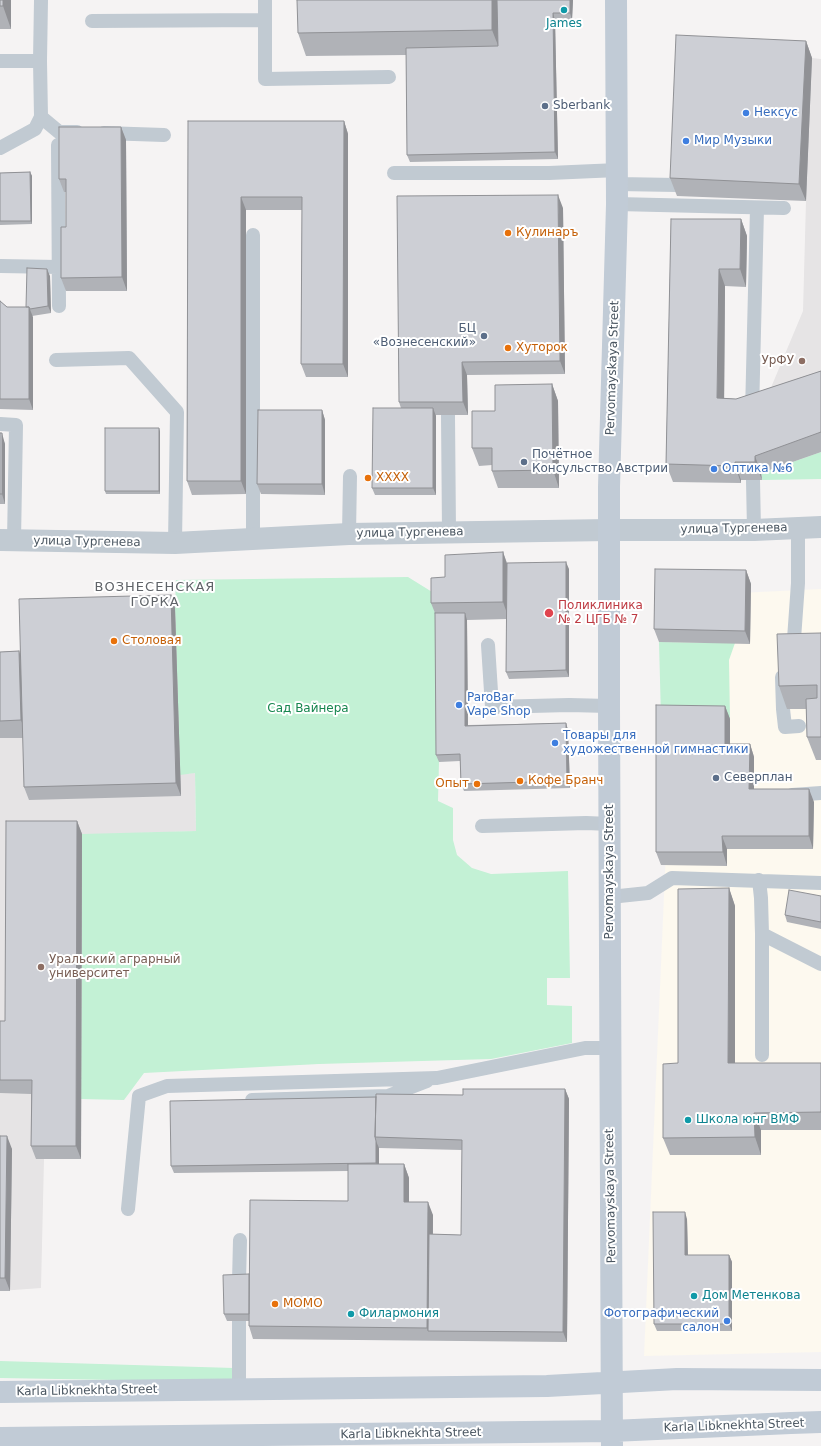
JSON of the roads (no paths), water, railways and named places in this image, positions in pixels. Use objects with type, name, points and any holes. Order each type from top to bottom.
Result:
[{"type":"main road","name":"Pervomayskaya Street","points":[[612,1439],[610,824],[608,706],[609,487],[617,186],[616,0]]},
{"type":"main road","name":"Karla Libknekhta Street","points":[[0,1392],[547,1386],[677,1379],[821,1380]]},
{"type":"main road","name":"Karla Libknekhta Street","points":[[0,1438],[612,1439],[821,1422]]},
{"type":"street","name":"улица Тургенева","points":[[7,541],[175,543],[349,534],[609,530],[754,530],[821,527]]},
{"type":"lane","points":[[0,148],[35,129],[41,117],[41,0]]},
{"type":"lane","points":[[265,0],[265,79],[389,77]]},
{"type":"lane","points":[[92,21],[265,20]]},
{"type":"lane","points":[[0,61],[40,61]]},
{"type":"lane","points":[[41,117],[59,132],[164,134]]},
{"type":"lane","points":[[58,145],[58,306]]},
{"type":"lane","points":[[394,173],[563,172],[617,186],[757,208],[784,208]]},
{"type":"lane","points":[[617,186],[677,185]]},
{"type":"lane","points":[[752,413],[757,208]]},
{"type":"lane","points":[[253,235],[253,540]]},
{"type":"lane","points":[[0,266],[58,267]]},
{"type":"lane","points":[[56,360],[129,358],[177,412],[175,543]]},
{"type":"lane","points":[[448,415],[448,501],[450,533]]},
{"type":"lane","points":[[0,424],[16,425],[7,541]]},
{"type":"lane","points":[[349,534],[350,476]]},
{"type":"lane","points":[[753,480],[754,530]]},
{"type":"lane","points":[[798,528],[798,583],[792,647],[782,709],[786,728],[799,726]]},
{"type":"lane","points":[[488,645],[492,707],[569,705],[608,706]]},
{"type":"lane","points":[[778,794],[792,795],[821,793]]},
{"type":"lane","points":[[482,826],[586,823],[610,824]]},
{"type":"lane","points":[[610,897],[648,893],[672,878],[821,883]]},
{"type":"lane","points":[[759,880],[762,934],[762,1055]]},
{"type":"lane","points":[[762,934],[821,964]]},
{"type":"lane","points":[[252,1100],[388,1096],[437,1078],[585,1048],[610,1048]]},
{"type":"lane","points":[[128,1209],[139,1096],[167,1086],[437,1078]]},
{"type":"lane","points":[[239,1282],[240,1240]]},
{"type":"lane","points":[[239,1321],[239,1389]]},
{"type":"place","name":"James","points":[[564,10]]},
{"type":"place","name":"Sberbank","points":[[545,106]]},
{"type":"place","name":"Нексус","points":[[746,113]]},
{"type":"place","name":"Мир Музыки","points":[[686,141]]},
{"type":"place","name":"Кулинаръ","points":[[508,233]]},
{"type":"place","name":"БЦ «Вознесенский»","points":[[484,336]]},
{"type":"place","name":"Хуторок","points":[[508,348]]},
{"type":"place","name":"УрФУ","points":[[802,361]]},
{"type":"place","name":"Почётное Консульство Австрии","points":[[524,462]]},
{"type":"place","name":"Оптика №6","points":[[714,469]]},
{"type":"place","name":"XXXX","points":[[368,478]]},
{"type":"place","name":"Поликлиника № 2 ЦГБ № 7","points":[[549,613]]},
{"type":"place","name":"Столовая","points":[[114,641]]},
{"type":"place","name":"ParoBar Vape Shop","points":[[459,705]]},
{"type":"place","name":"Товары для художественной гимнастики","points":[[555,743]]},
{"type":"place","name":"Северплан","points":[[716,778]]},
{"type":"place","name":"Кофе Бранч","points":[[520,781]]},
{"type":"place","name":"Опыт","points":[[477,784]]},
{"type":"place","name":"Уральский аграрный университет","points":[[41,967]]},
{"type":"place","name":"Школа юнг ВМФ","points":[[688,1120]]},
{"type":"place","name":"Дом Метенкова","points":[[694,1296]]},
{"type":"place","name":"MOMO","points":[[275,1304]]},
{"type":"place","name":"Филармония","points":[[351,1314]]},
{"type":"place","name":"Фотографический салон","points":[[727,1321]]},
{"type":"district","name":"ВОЗНЕСЕНСКАЯ ГОРКА","points":[[155,596]]},
{"type":"park label","name":"Сад Вайнера","points":[[308,709]]}]
